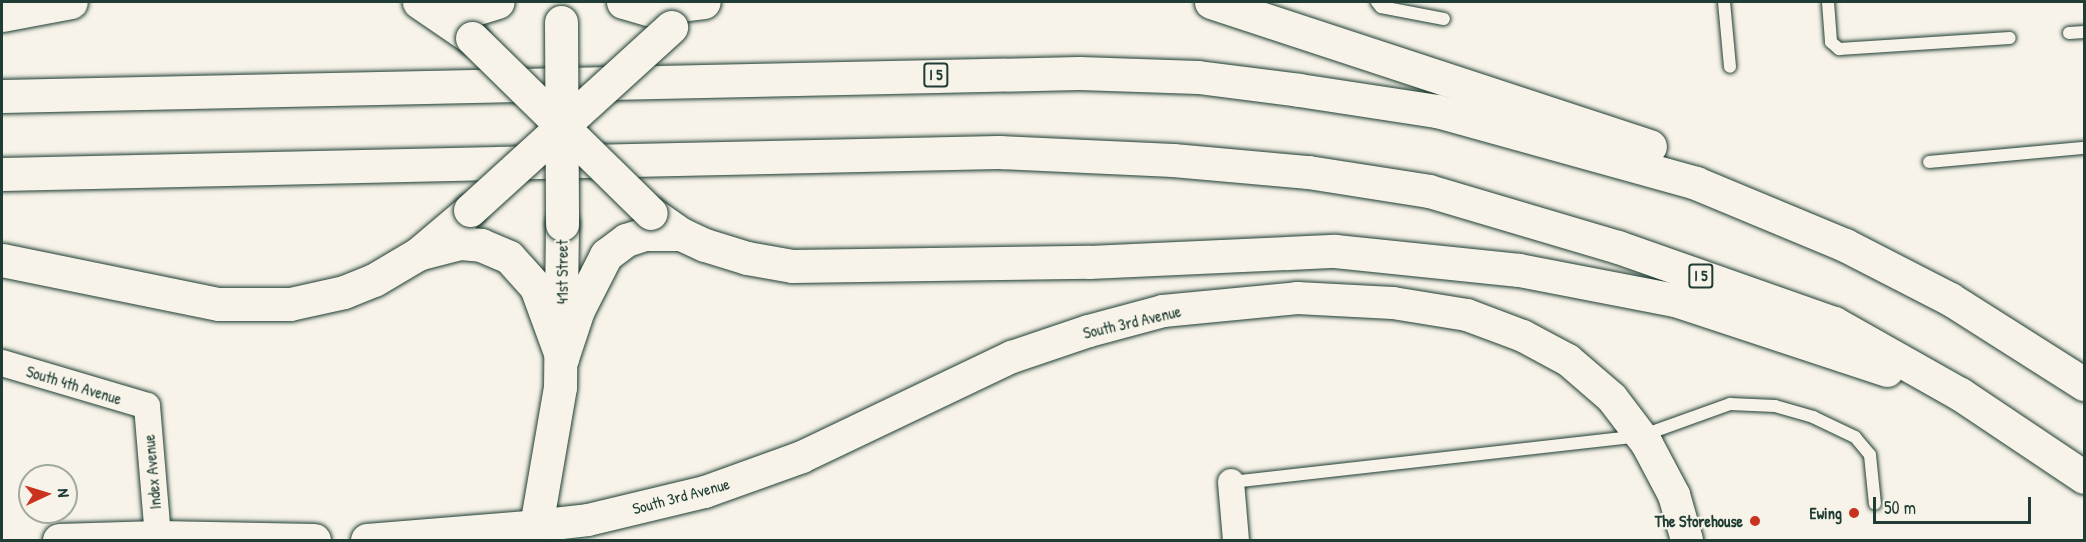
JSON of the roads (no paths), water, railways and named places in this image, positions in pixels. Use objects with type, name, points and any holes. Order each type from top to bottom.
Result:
[{"type":"main road","points":[[2,15],[70,2]]},
{"type":"main road","points":[[428,6],[465,12],[498,2]]},
{"type":"main road","points":[[623,2],[648,9],[703,2]]},
{"type":"main road","points":[[418,254],[470,210],[561,124],[671,27],[703,2]]},
{"type":"main road","points":[[1211,2],[1743,178],[1845,245]]},
{"type":"main road","points":[[428,6],[472,38],[651,213],[681,234],[737,255],[804,266],[1089,262],[1335,251],[1519,270],[1675,300],[1960,394]]},
{"type":"main road","name":"41st Street","points":[[535,533],[555,423],[562,358],[561,12]]},
{"type":"main road","name":"I 5","points":[[2,96],[986,74],[1198,77],[1437,111],[1575,146],[1696,183],[1845,245],[1950,299],[2085,384]]},
{"type":"main road","name":"I 5","points":[[2,174],[998,152],[1173,160],[1308,172],[1429,191],[1618,247],[1834,323],[1960,394],[2085,477]]},
{"type":"main road","points":[[562,358],[578,310],[606,255],[626,240],[645,234],[681,234]]},
{"type":"main road","points":[[2,260],[219,304],[255,306],[290,304],[344,292],[418,254],[460,243],[481,245],[509,256],[536,287],[562,358]]},
{"type":"main road","points":[[389,540],[535,533]]},
{"type":"main road","points":[[59,540],[158,537],[314,540]]},
{"type":"street","name":"South 3rd Avenue","points":[[535,533],[705,492],[802,457],[1012,357],[1089,331],[1163,311],[1297,298],[1393,303],[1457,314],[1523,336],[1568,360],[1612,398],[1641,436],[1674,495],[1687,540]]},
{"type":"street","name":"South 4th Avenue","points":[[2,363],[147,406]]},
{"type":"street","name":"Index Avenue","points":[[147,406],[158,537]]},
{"type":"street","points":[[1231,482],[1236,540]]},
{"type":"lane","points":[[1377,2],[1381,7],[1444,19]]},
{"type":"lane","points":[[1724,2],[1730,67]]},
{"type":"lane","points":[[1828,2],[1831,42],[1839,49],[2010,38]]},
{"type":"lane","points":[[2069,33],[2085,32]]},
{"type":"lane","points":[[1929,162],[2085,148]]},
{"type":"lane","points":[[1231,482],[1641,436],[1730,404],[1775,406],[1813,417],[1855,437],[1870,455],[1875,504]]},
{"type":"place","name":"Ewing","points":[[1854,513]]},
{"type":"place","name":"The Storehouse","points":[[1755,521]]}]
